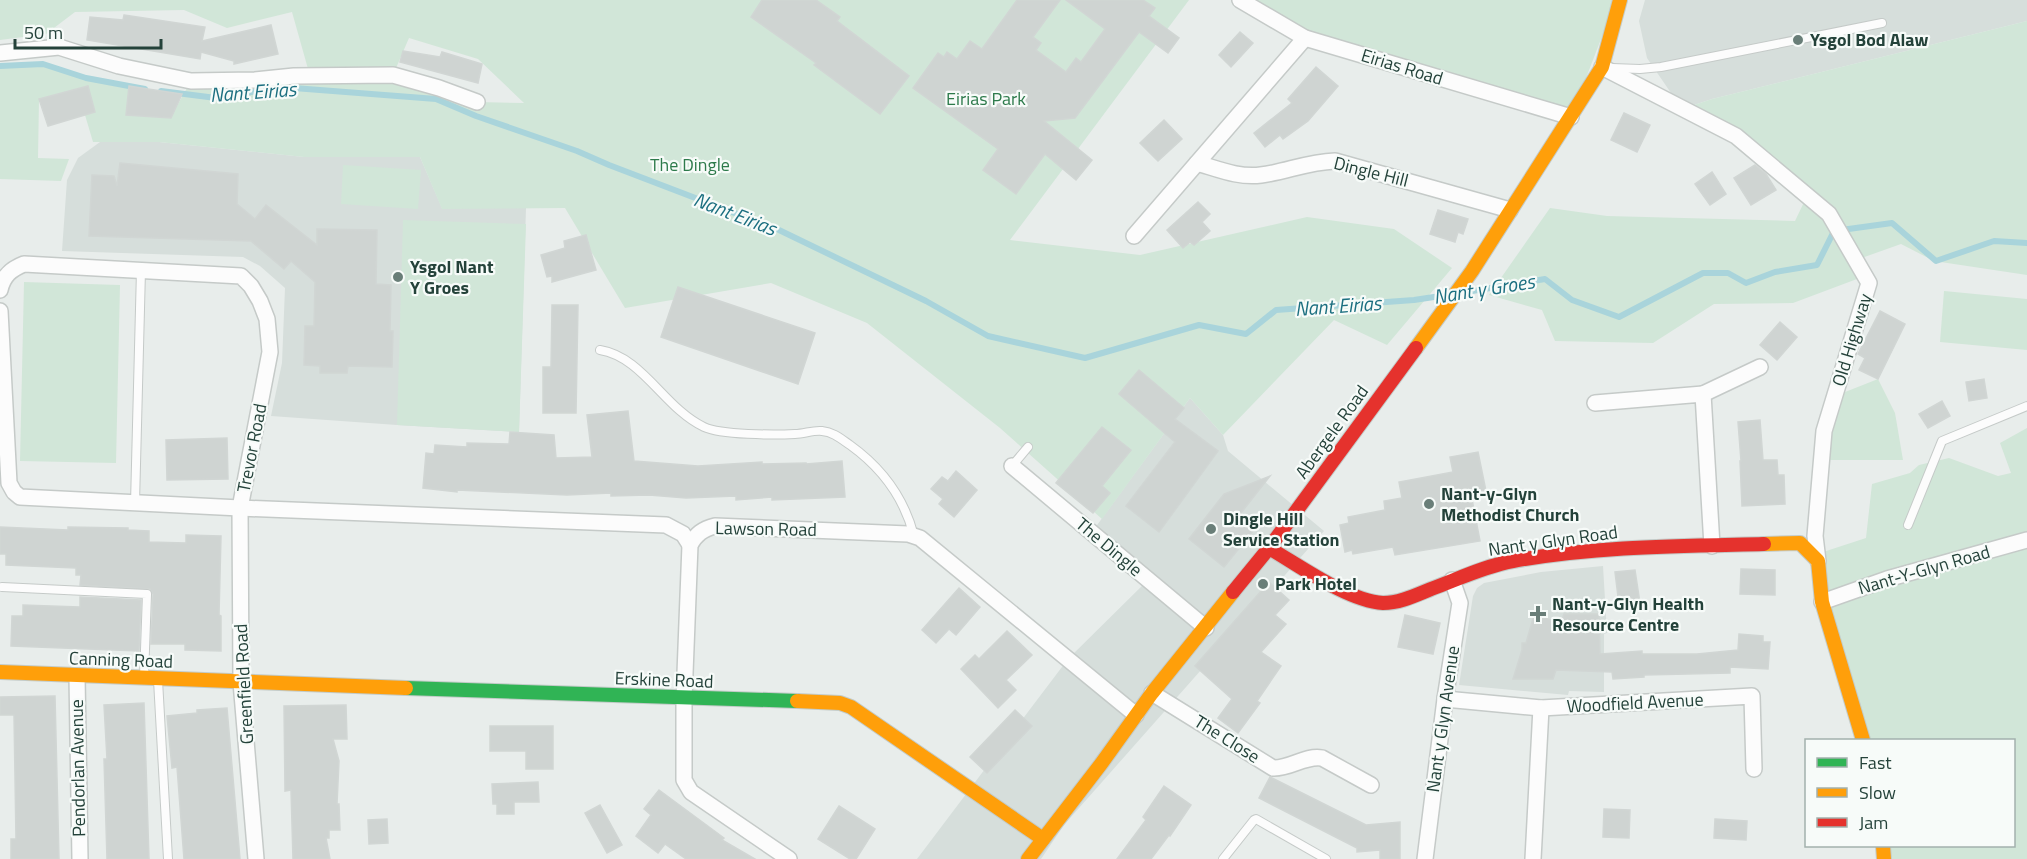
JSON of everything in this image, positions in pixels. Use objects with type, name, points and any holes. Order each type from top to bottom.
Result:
[{"type":"street","name":"Eirias Road","points":[[1240,0],[1305,38],[1571,117]]},
{"type":"street","name":"Abergele Road","points":[[1028,859],[1152,693],[1269,548],[1472,271],[1602,67],[1620,0]]},
{"type":"street","points":[[1134,236],[1305,38]]},
{"type":"street","points":[[0,54],[59,47],[119,66],[191,81],[255,80],[294,76],[393,75],[477,102]]},
{"type":"street","name":"Old Highway","points":[[1602,67],[1736,136],[1829,214],[1869,283],[1824,431],[1815,536],[1822,602],[1862,739]]},
{"type":"street","name":"Dingle Hill","points":[[1197,163],[1242,175],[1262,175],[1314,162],[1335,160],[1510,210]]},
{"type":"street","name":"Trevor Road","points":[[0,290],[5,276],[14,268],[24,264],[241,276],[251,286],[267,319],[270,352],[240,508],[20,497],[9,483],[0,311]]},
{"type":"street","points":[[1595,403],[1703,394],[1760,367]]},
{"type":"street","points":[[1703,394],[1712,546]]},
{"type":"street","name":"The Dingle","points":[[1012,466],[1206,628]]},
{"type":"street","name":"Lawson Road","points":[[240,508],[666,525],[683,534],[690,545],[696,535],[706,528],[715,526],[908,534],[921,538],[1136,715]]},
{"type":"street","name":"Greenfield Road","points":[[240,508],[241,682],[256,859]]},
{"type":"street","name":"Nant-Y-Glyn Road","points":[[1822,602],[1887,579],[2027,540]]},
{"type":"street","name":"Nant y Glyn Road","points":[[1269,548],[1345,592],[1367,601],[1386,603],[1407,599],[1452,580],[1513,561],[1597,551],[1800,543],[1818,561]]},
{"type":"street","points":[[690,545],[684,699],[685,784],[690,792],[789,859]]},
{"type":"street","name":"Nant y Glyn Avenue","points":[[1425,859],[1445,699],[1460,603],[1452,580]]},
{"type":"street","name":"Canning Road","points":[[0,672],[241,682]]},
{"type":"street","name":"Pendorlan Avenue","points":[[77,676],[80,859]]},
{"type":"street","name":"Erskine Road","points":[[241,682],[840,703],[851,707],[1043,839]]},
{"type":"street","name":"The Close","points":[[1152,693],[1273,768],[1281,768],[1315,757],[1322,758],[1371,785]]},
{"type":"street","name":"Woodfield Avenue","points":[[1445,699],[1541,708],[1752,696],[1754,769]]},
{"type":"street","points":[[1533,859],[1541,708]]},
{"type":"lane","points":[[1602,67],[1640,69],[1661,67],[1882,23]]},
{"type":"lane","points":[[135,503],[141,270]]},
{"type":"lane","points":[[600,350],[611,352],[628,360],[688,419],[707,429],[772,434],[795,434],[819,430],[832,432],[860,452],[882,472],[897,492],[905,508],[914,536]]},
{"type":"lane","points":[[1908,525],[1942,441],[2027,406]]},
{"type":"lane","points":[[1012,466],[1028,447]]},
{"type":"lane","points":[[2,587],[147,594],[151,679],[168,859]]},
{"type":"lane","points":[[1223,859],[1256,819],[1326,859]]},
{"type":"shaded area","name":"Ysgol Bod Alaw","points":[[1645,0],[2027,0],[2027,21],[1712,99],[1682,109],[1647,58],[1639,21]]},
{"type":"shaded area","name":"Ysgol Nant Y Groes","points":[[100,142],[159,142],[304,157],[420,157],[442,208],[526,208],[519,432],[271,416],[282,363],[285,288],[260,266],[243,257],[62,251],[67,180],[78,158]]},
{"type":"shaded area","points":[[1190,398],[1223,435],[1228,451],[1324,531],[1064,825],[1041,859],[917,859],[1068,659],[1148,580],[1092,532]]},
{"type":"shaded area","name":"Nant-y-Glyn Health Resource Centre","points":[[1603,566],[1607,633],[1604,634],[1604,692],[1569,691],[1568,695],[1459,685],[1473,596],[1477,588],[1484,583],[1541,572]]},
{"type":"green space","name":"The Dingle","points":[[0,0],[1189,0],[1010,240],[1140,255],[1307,217],[1394,229],[1452,268],[1387,345],[1334,320],[1223,435],[1190,398],[1102,519],[1000,428],[867,323],[771,283],[625,308],[565,208],[442,209],[420,157],[304,157],[159,142],[93,142],[85,115],[95,111],[87,86],[39,99],[38,158],[69,159],[61,181],[0,179],[0,66],[43,64],[86,78],[129,86],[126,115],[170,118],[191,81],[264,79],[281,87],[310,76],[292,12],[227,28],[184,10],[75,12],[46,34],[0,40]],"holes":[[[409,38],[478,59],[524,103],[477,102],[393,75]]]},
{"type":"green space","points":[[1240,0],[1616,0],[1571,117],[1282,24]]},
{"type":"green space","points":[[2027,21],[2027,275],[1934,261],[1901,244],[1856,260],[1865,276],[1793,303],[1714,304],[1653,343],[1555,341],[1542,310],[1489,295],[1550,208],[1607,216],[1795,221],[1807,196],[1736,136],[1682,109],[1712,99]]},
{"type":"green space","points":[[343,165],[421,170],[418,209],[341,204]]},
{"type":"green space","points":[[403,220],[526,224],[519,432],[397,425]]},
{"type":"green space","points":[[24,282],[120,285],[116,463],[20,461]]},
{"type":"green space","points":[[1944,291],[2027,299],[2027,350],[1940,342]]},
{"type":"green space","points":[[1878,379],[1895,413],[1903,460],[1821,460],[1835,396]]},
{"type":"green space","points":[[2027,428],[2027,859],[1884,859],[1883,847],[2015,847],[2015,739],[1863,739],[1817,554],[1866,538],[1872,484],[1910,473],[1919,465],[1949,458],[1998,476],[2011,473],[2000,443]]},
{"type":"building","points":[[762,0],[816,0],[840,17],[837,21],[909,76],[880,114],[814,65],[816,63],[751,17]]},
{"type":"building","points":[[1017,0],[1060,0],[1033,37],[1041,43],[1036,50],[1066,72],[1076,58],[1081,62],[1105,29],[1066,0],[1143,0],[1155,8],[1149,16],[1179,38],[1168,53],[1139,32],[1075,118],[1044,121],[1092,160],[1076,180],[1045,154],[1016,194],[983,170],[998,149],[913,88],[938,53],[944,57],[947,52],[957,59],[970,41],[982,49]]},
{"type":"building","points":[[124,15],[205,27],[202,41],[271,25],[278,54],[234,64],[234,61],[201,52],[200,59],[87,40],[90,17],[123,20]]},
{"type":"building","points":[[1240,32],[1253,43],[1231,67],[1219,55]]},
{"type":"building","points":[[403,51],[440,57],[442,52],[482,64],[478,83],[400,62]]},
{"type":"building","points":[[1316,67],[1338,86],[1308,121],[1283,139],[1280,135],[1265,147],[1254,133],[1292,103],[1288,99]]},
{"type":"building","points":[[88,86],[95,112],[48,126],[39,99]]},
{"type":"building","points":[[129,86],[182,94],[171,118],[126,115]]},
{"type":"building","points":[[1624,113],[1650,125],[1637,152],[1611,140]]},
{"type":"building","points":[[1164,120],[1182,139],[1158,161],[1140,143]]},
{"type":"building","points":[[120,163],[238,174],[237,204],[255,219],[266,205],[317,245],[317,229],[377,230],[376,284],[391,285],[392,367],[348,366],[347,373],[320,373],[320,366],[304,365],[305,326],[314,326],[315,282],[291,261],[284,269],[251,241],[89,236],[92,175],[114,176],[117,186]]},
{"type":"building","points":[[1755,165],[1766,174],[1776,190],[1751,205],[1734,178]]},
{"type":"building","points":[[1712,172],[1726,194],[1710,205],[1695,184]]},
{"type":"building","points":[[1198,202],[1210,214],[1202,222],[1210,231],[1194,245],[1190,242],[1183,248],[1167,230]]},
{"type":"building","points":[[1438,210],[1468,219],[1463,234],[1458,232],[1455,242],[1430,234]]},
{"type":"building","points":[[586,235],[596,270],[552,282],[552,276],[547,277],[541,255],[565,248],[564,241]]},
{"type":"building","points":[[678,287],[815,333],[798,384],[661,337]]},
{"type":"building","points":[[552,305],[578,305],[576,413],[543,413],[543,367],[551,367]]},
{"type":"building","points":[[1880,311],[1905,324],[1878,379],[1859,370],[1865,358],[1858,354]]},
{"type":"building","points":[[1780,322],[1797,337],[1777,360],[1760,345]]},
{"type":"building","points":[[1139,370],[1184,408],[1175,419],[1218,451],[1159,532],[1126,506],[1175,442],[1119,394]]},
{"type":"building","points":[[1984,379],[1987,398],[1969,401],[1966,382]]},
{"type":"building","points":[[1942,401],[1950,416],[1928,428],[1919,414]]},
{"type":"building","points":[[628,411],[634,461],[698,466],[842,461],[845,497],[772,500],[772,497],[736,500],[736,496],[686,498],[649,495],[611,496],[611,493],[567,495],[457,490],[457,492],[423,488],[426,453],[434,454],[435,445],[467,447],[467,443],[509,444],[510,432],[554,435],[556,458],[592,457],[587,415]]},
{"type":"building","points":[[1760,420],[1763,460],[1777,460],[1778,475],[1784,475],[1785,504],[1742,506],[1738,422]]},
{"type":"building","points":[[1102,427],[1131,450],[1102,486],[1110,493],[1093,513],[1056,483]]},
{"type":"building","points":[[227,438],[228,479],[167,480],[166,440]]},
{"type":"building","name":"Nant-y-Glyn Methodist Church","points":[[1478,452],[1486,491],[1471,494],[1480,541],[1395,555],[1393,547],[1353,554],[1352,550],[1345,552],[1340,525],[1349,523],[1348,517],[1385,510],[1384,501],[1402,498],[1399,482],[1453,472],[1450,457]]},
{"type":"building","points":[[956,471],[977,490],[954,517],[939,504],[943,499],[931,489],[942,477],[948,481]]},
{"type":"building","points":[[1270,476],[1237,518],[1253,531],[1224,567],[1189,539],[1224,494]]},
{"type":"building","points":[[0,527],[68,530],[68,527],[128,528],[128,530],[149,531],[149,542],[186,543],[186,535],[221,536],[219,615],[221,616],[221,651],[185,650],[185,644],[151,644],[153,594],[150,589],[80,585],[81,575],[76,575],[76,568],[6,565],[6,554],[0,554]]},
{"type":"building","points":[[1741,569],[1775,570],[1775,595],[1740,594]]},
{"type":"building","points":[[1635,570],[1640,603],[1619,605],[1615,572]]},
{"type":"building","points":[[1269,582],[1289,600],[1275,615],[1286,624],[1261,652],[1281,666],[1257,701],[1260,703],[1238,733],[1218,718],[1232,699],[1195,666]]},
{"type":"building","points":[[959,588],[980,607],[956,635],[949,629],[936,643],[922,630]]},
{"type":"building","points":[[80,597],[141,600],[139,651],[11,646],[12,616],[23,616],[23,605],[80,607]]},
{"type":"building","points":[[1564,614],[1599,614],[1600,654],[1642,651],[1642,654],[1697,654],[1738,650],[1739,634],[1763,636],[1763,642],[1770,642],[1768,669],[1730,667],[1730,673],[1644,675],[1644,677],[1613,679],[1612,672],[1556,670],[1553,679],[1513,679],[1522,643],[1526,643],[1534,615],[1561,623]]},
{"type":"building","points":[[1405,615],[1440,623],[1433,654],[1398,647]]},
{"type":"building","points":[[1007,631],[1032,655],[1006,680],[1016,690],[998,708],[961,669],[975,655],[979,659]]},
{"type":"building","points":[[55,696],[59,859],[11,859],[11,839],[16,839],[14,715],[0,715],[0,697]]},
{"type":"building","points":[[144,703],[149,859],[107,859],[104,759],[107,759],[104,705]]},
{"type":"building","points":[[346,705],[347,739],[333,739],[339,761],[337,804],[339,804],[340,830],[329,830],[329,838],[326,838],[330,859],[293,859],[291,790],[285,791],[284,706]]},
{"type":"building","points":[[227,708],[240,859],[184,859],[177,767],[172,768],[167,716],[197,713],[197,710]]},
{"type":"building","points":[[1015,710],[1032,726],[987,773],[970,757]]},
{"type":"building","points":[[490,726],[553,726],[553,769],[526,769],[526,751],[490,751]]},
{"type":"building","points":[[1270,777],[1366,825],[1400,822],[1400,859],[1380,859],[1380,850],[1357,852],[1357,848],[1259,798]]},
{"type":"building","points":[[538,782],[539,802],[514,802],[514,814],[497,814],[497,804],[493,804],[492,784]]},
{"type":"building","points":[[1164,786],[1191,805],[1151,859],[1117,859],[1146,820],[1143,817]]},
{"type":"building","points":[[659,790],[724,838],[722,840],[755,859],[686,859],[665,844],[658,853],[636,836],[651,815],[644,809]]},
{"type":"building","points":[[600,805],[622,845],[607,853],[585,813]]},
{"type":"building","points":[[839,806],[875,829],[856,859],[850,859],[818,839]]},
{"type":"building","points":[[1604,809],[1630,810],[1629,838],[1603,837]]},
{"type":"building","points":[[387,819],[388,843],[369,844],[368,820]]},
{"type":"building","points":[[1715,819],[1747,821],[1746,840],[1714,838]]},
{"type":"waterway","name":"Nant Eirias","points":[[0,66],[43,64],[86,78],[145,89]]},
{"type":"waterway","name":"Nant Eirias","points":[[161,91],[216,98],[281,87],[436,99],[779,230],[926,301],[988,336],[1085,358],[1199,325],[1246,334],[1276,310],[1414,300],[1447,295]]},
{"type":"waterway","name":"Nant y Groes","points":[[1466,292],[1545,279],[1572,300],[1619,317],[1703,273],[1728,273],[1746,283],[1775,272],[1817,265],[1834,231],[1892,223],[1936,261],[1994,241],[2027,243]]},
{"type":"traffic: fast","points":[[406,688],[797,701]]},
{"type":"traffic: slow","points":[[1416,348],[1472,271],[1602,67],[1620,0]]},
{"type":"traffic: slow","points":[[1764,544],[1800,543],[1818,561],[1822,602],[1863,739]]},
{"type":"traffic: slow","points":[[1028,859],[1152,693],[1233,592]]},
{"type":"traffic: slow","points":[[0,672],[406,688]]},
{"type":"traffic: slow","points":[[797,701],[840,703],[851,707],[1043,839]]},
{"type":"traffic: slow","points":[[1883,847],[1884,859]]},
{"type":"traffic: jam","points":[[1233,592],[1269,548],[1416,348]]},
{"type":"traffic: jam","points":[[1269,548],[1340,589],[1369,601],[1383,603],[1408,598],[1492,566],[1544,556],[1639,548],[1764,544]]},
{"type":"place","name":"Ysgol Bod Alaw","points":[[1798,40]]},
{"type":"place","name":"Ysgol Nant Y Groes","points":[[398,277]]},
{"type":"place","name":"Nant-y-Glyn Methodist Church","points":[[1429,504]]},
{"type":"place","name":"Dingle Hill Service Station","points":[[1211,529]]},
{"type":"place","name":"Park Hotel","points":[[1263,584]]},
{"type":"place","name":"Nant-y-Glyn Health Resource Centre","points":[[1538,614]]},
{"type":"park label","name":"Eirias Park","points":[[986,99]]}]
